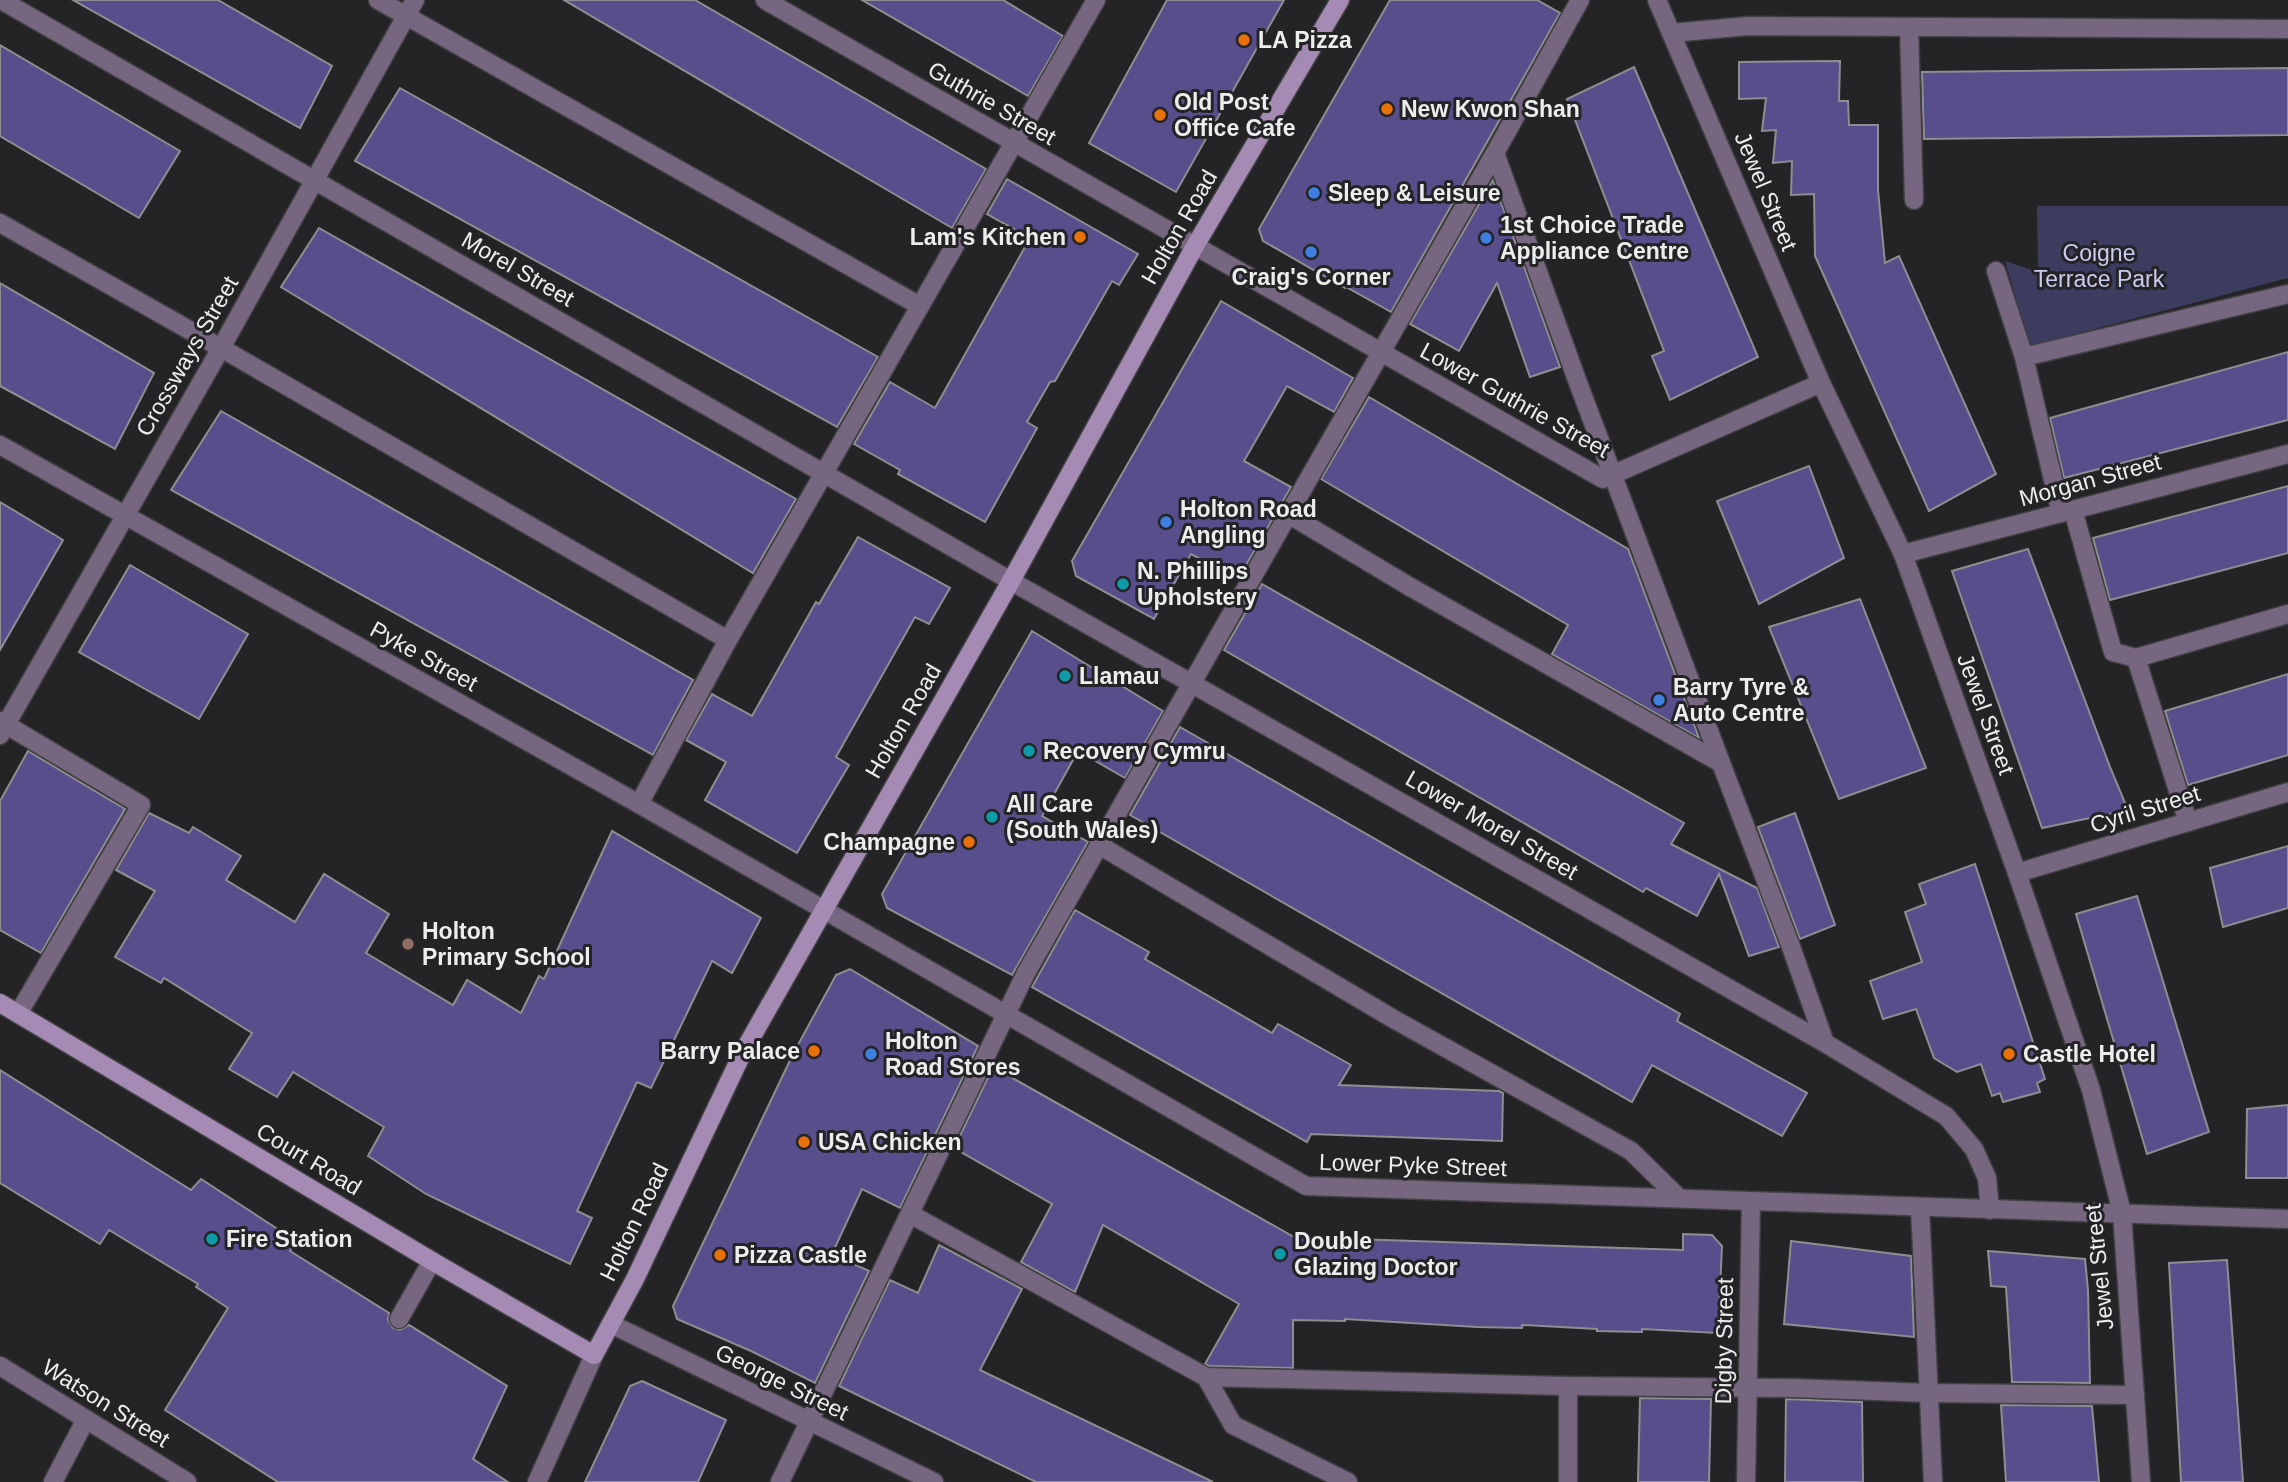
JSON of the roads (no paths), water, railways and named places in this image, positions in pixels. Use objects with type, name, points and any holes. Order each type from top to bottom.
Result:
[{"type":"street","name":"Morel Street","points":[[1,0],[1011,581]]},
{"type":"street","points":[[378,0],[410,8],[920,306]]},
{"type":"street","name":"Guthrie Street","points":[[765,0],[1195,246]]},
{"type":"street","points":[[639,804],[728,640],[1096,0]]},
{"type":"street","name":"Holton Road","points":[[537,1482],[594,1355],[635,1279],[742,1054],[1011,581],[1195,246],[1340,0]]},
{"type":"street","points":[[779,1482],[801,1418],[910,1214],[984,1063],[1004,1015],[1580,0]]},
{"type":"street","name":"Jewel Street","points":[[1657,0],[1821,383],[1903,554],[2091,1090],[2122,1213],[2141,1482]]},
{"type":"street","name":"Crossways Street","points":[[2,727],[221,348],[410,8]]},
{"type":"street","points":[[1671,33],[1748,26],[2288,29]]},
{"type":"street","points":[[1909,27],[1914,200]]},
{"type":"street","points":[[1495,152],[1825,1043]]},
{"type":"street","points":[[0,223],[728,640]]},
{"type":"street","name":"Lower Guthrie Street","points":[[1195,246],[1603,479],[1821,383]]},
{"type":"street","points":[[1996,271],[2024,358],[2067,511],[2113,652],[2136,658],[2288,614]]},
{"type":"street","points":[[2024,358],[2288,294]]},
{"type":"street","name":"Pyke Street","points":[[0,444],[823,910]]},
{"type":"street","name":"Morgan Street","points":[[1903,554],[2288,453]]},
{"type":"street","points":[[1289,514],[1412,588],[1721,764]]},
{"type":"street","name":"Lower Morel Street","points":[[1011,581],[1825,1043],[1946,1116],[1974,1149],[1987,1178],[1990,1210]]},
{"type":"street","points":[[2136,658],[2188,822]]},
{"type":"street","points":[[2,727],[141,805],[18,1014]]},
{"type":"street","name":"Cyril Street","points":[[2017,873],[2288,792]]},
{"type":"street","points":[[1099,845],[1398,1021],[1631,1151],[1679,1198]]},
{"type":"street","name":"Lower Pyke Street","points":[[823,910],[1306,1186],[2288,1219]]},
{"type":"street","name":"Court Road","points":[[0,1003],[594,1355]]},
{"type":"street","name":"Digby Street","points":[[1746,1482],[1751,1202]]},
{"type":"street","points":[[1920,1208],[1933,1482]]},
{"type":"street","points":[[910,1214],[1206,1377],[2135,1395]]},
{"type":"street","points":[[399,1319],[432,1261]]},
{"type":"street","name":"George Street","points":[[611,1324],[934,1482]]},
{"type":"street","name":"Watson Street","points":[[0,1366],[187,1482]]},
{"type":"street","points":[[1206,1377],[1233,1425],[1348,1482]]},
{"type":"street","points":[[1568,1386],[1568,1482]]},
{"type":"street","points":[[53,1482],[86,1419]]},
{"type":"place","name":"LA Pizza","points":[[1244,40]]},
{"type":"place","name":"New Kwon Shan","points":[[1387,109]]},
{"type":"place","name":"Old Post Office Cafe","points":[[1160,115]]},
{"type":"place","name":"Sleep & Leisure","points":[[1314,193]]},
{"type":"place","name":"Lam's Kitchen","points":[[1080,237]]},
{"type":"place","name":"1st Choice Trade Appliance Centre","points":[[1486,238]]},
{"type":"place","name":"Craig's Corner","points":[[1311,252]]},
{"type":"place","name":"Holton Road Angling","points":[[1166,522]]},
{"type":"place","name":"N. Phillips Upholstery","points":[[1123,584]]},
{"type":"place","name":"Llamau","points":[[1065,676]]},
{"type":"place","name":"Barry Tyre & Auto Centre","points":[[1659,700]]},
{"type":"place","name":"Recovery Cymru","points":[[1029,751]]},
{"type":"place","name":"All Care (South Wales)","points":[[992,817]]},
{"type":"place","name":"Champagne","points":[[969,842]]},
{"type":"place","name":"Holton Primary School","points":[[408,944]]},
{"type":"place","name":"Barry Palace","points":[[814,1051]]},
{"type":"place","name":"Holton Road Stores","points":[[871,1054]]},
{"type":"place","name":"Castle Hotel","points":[[2009,1054]]},
{"type":"place","name":"USA Chicken","points":[[804,1142]]},
{"type":"place","name":"Fire Station","points":[[212,1239]]},
{"type":"place","name":"Double Glazing Doctor","points":[[1280,1254]]},
{"type":"place","name":"Pizza Castle","points":[[720,1255]]},
{"type":"park label","name":"Coigne Terrace Park","points":[[2099,266]]}]
